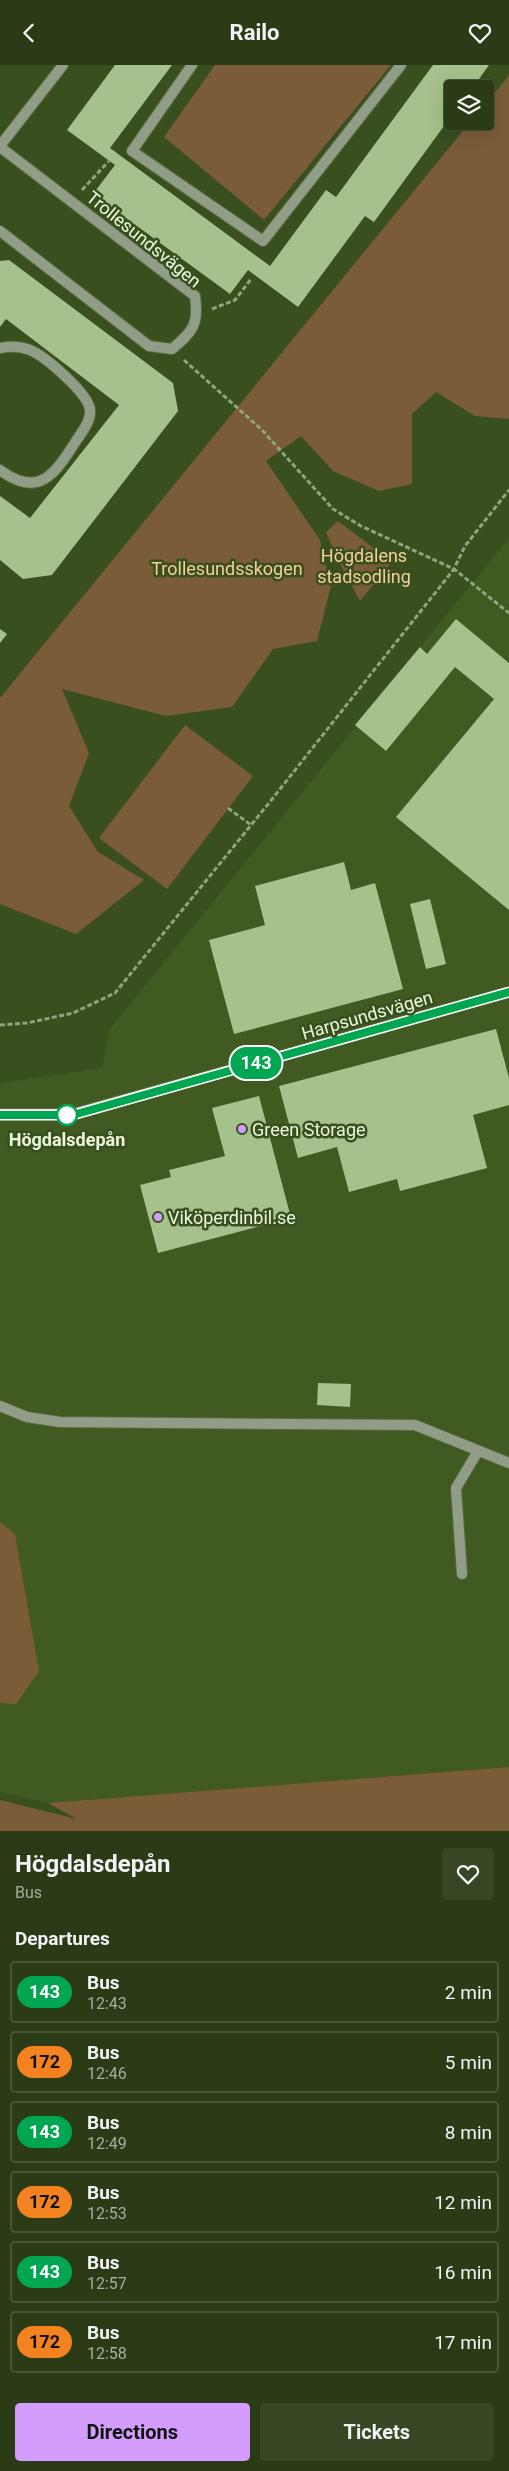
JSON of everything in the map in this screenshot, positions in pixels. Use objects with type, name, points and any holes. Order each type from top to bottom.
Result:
[{"type":"street","name":"Trollesundsvägen","points":[[63,65],[0,147],[195,296],[198,316],[188,335],[172,349]]},
{"type":"street","points":[[192,65],[132,151],[263,241],[401,65]]},
{"type":"street","points":[[0,231],[149,347],[172,349]]},
{"type":"street","points":[[0,348],[11,346],[31,350],[72,382],[87,398],[90,412],[87,424],[58,468],[42,481],[29,484],[16,481],[0,470]]},
{"type":"street","name":"Harpsundsvägen","points":[[0,1115],[73,1115],[509,992]]},
{"type":"street","points":[[0,1406],[26,1417],[60,1422],[416,1425],[509,1463]]},
{"type":"street","points":[[462,1574],[456,1489],[478,1451]]},
{"type":"path","points":[[71,201],[109,161]]},
{"type":"path","points":[[198,316],[235,300],[251,279]]},
{"type":"path","points":[[172,349],[262,431],[333,509],[361,526],[454,569],[509,613]]},
{"type":"path","points":[[0,1025],[27,1023],[72,1013],[115,993],[454,569],[465,546],[509,491]]},
{"type":"path","points":[[228,808],[251,825]]},
{"type":"shaded area","points":[[509,538],[509,1767],[48,1803],[0,1792],[0,1083],[102,1068],[109,1030]]},
{"type":"green space","points":[[215,65],[391,65],[264,220],[164,137]]},
{"type":"green space","name":"Trollesundsskogen","points":[[509,75],[509,419],[475,416],[436,392],[412,414],[412,484],[379,491],[333,471],[301,436],[266,461],[320,540],[331,586],[317,641],[273,649],[232,707],[166,716],[62,689],[89,753],[69,806],[98,852],[144,880],[76,934],[0,904],[0,698],[464,130],[494,130],[494,94]]},
{"type":"green space","name":"Högdalens stadsodling","points":[[338,521],[392,562],[360,601],[338,560],[326,532]]},
{"type":"green space","points":[[185,725],[253,776],[167,889],[99,838]]},
{"type":"green space","points":[[0,1522],[15,1534],[39,1671],[16,1704],[0,1703]]},
{"type":"green space","points":[[509,1767],[509,1831],[0,1831],[0,1800],[77,1819],[48,1803]]},
{"type":"building","points":[[115,65],[172,65],[110,148],[270,266],[326,190],[336,197],[433,65],[489,65],[478,80],[444,80],[444,126],[374,222],[365,216],[298,307],[248,270],[230,294],[93,194],[115,165],[67,130]]},
{"type":"building","points":[[9,260],[173,383],[178,411],[52,575],[23,579],[0,560],[0,496],[30,518],[119,405],[6,319],[0,327],[0,261]]},
{"type":"building","points":[[456,619],[509,663],[509,910],[396,817],[494,699],[455,667],[386,751],[355,725],[420,647],[427,654]]},
{"type":"building","points":[[0,629],[7,634],[0,643]]},
{"type":"building","points":[[344,862],[351,890],[375,883],[403,989],[234,1034],[209,940],[265,925],[255,886]]},
{"type":"building","points":[[430,899],[446,964],[426,969],[410,904]]},
{"type":"building","points":[[496,1029],[509,1078],[509,1105],[473,1115],[487,1168],[400,1191],[397,1179],[349,1192],[337,1147],[298,1158],[279,1086]]},
{"type":"building","points":[[259,1096],[291,1218],[158,1253],[140,1185],[171,1177],[169,1170],[225,1156],[212,1108]]},
{"type":"building","points":[[318,1383],[351,1384],[350,1407],[317,1405]]},
{"type":"bus line","name":"143","points":[[0,1115],[73,1115],[509,992]]},
{"type":"place","name":"Högdalsdepån","points":[[67,1115]]},
{"type":"place","name":"Green Storage","points":[[242,1129]]},
{"type":"place","name":"Viköperdinbil.se","points":[[158,1217]]}]
